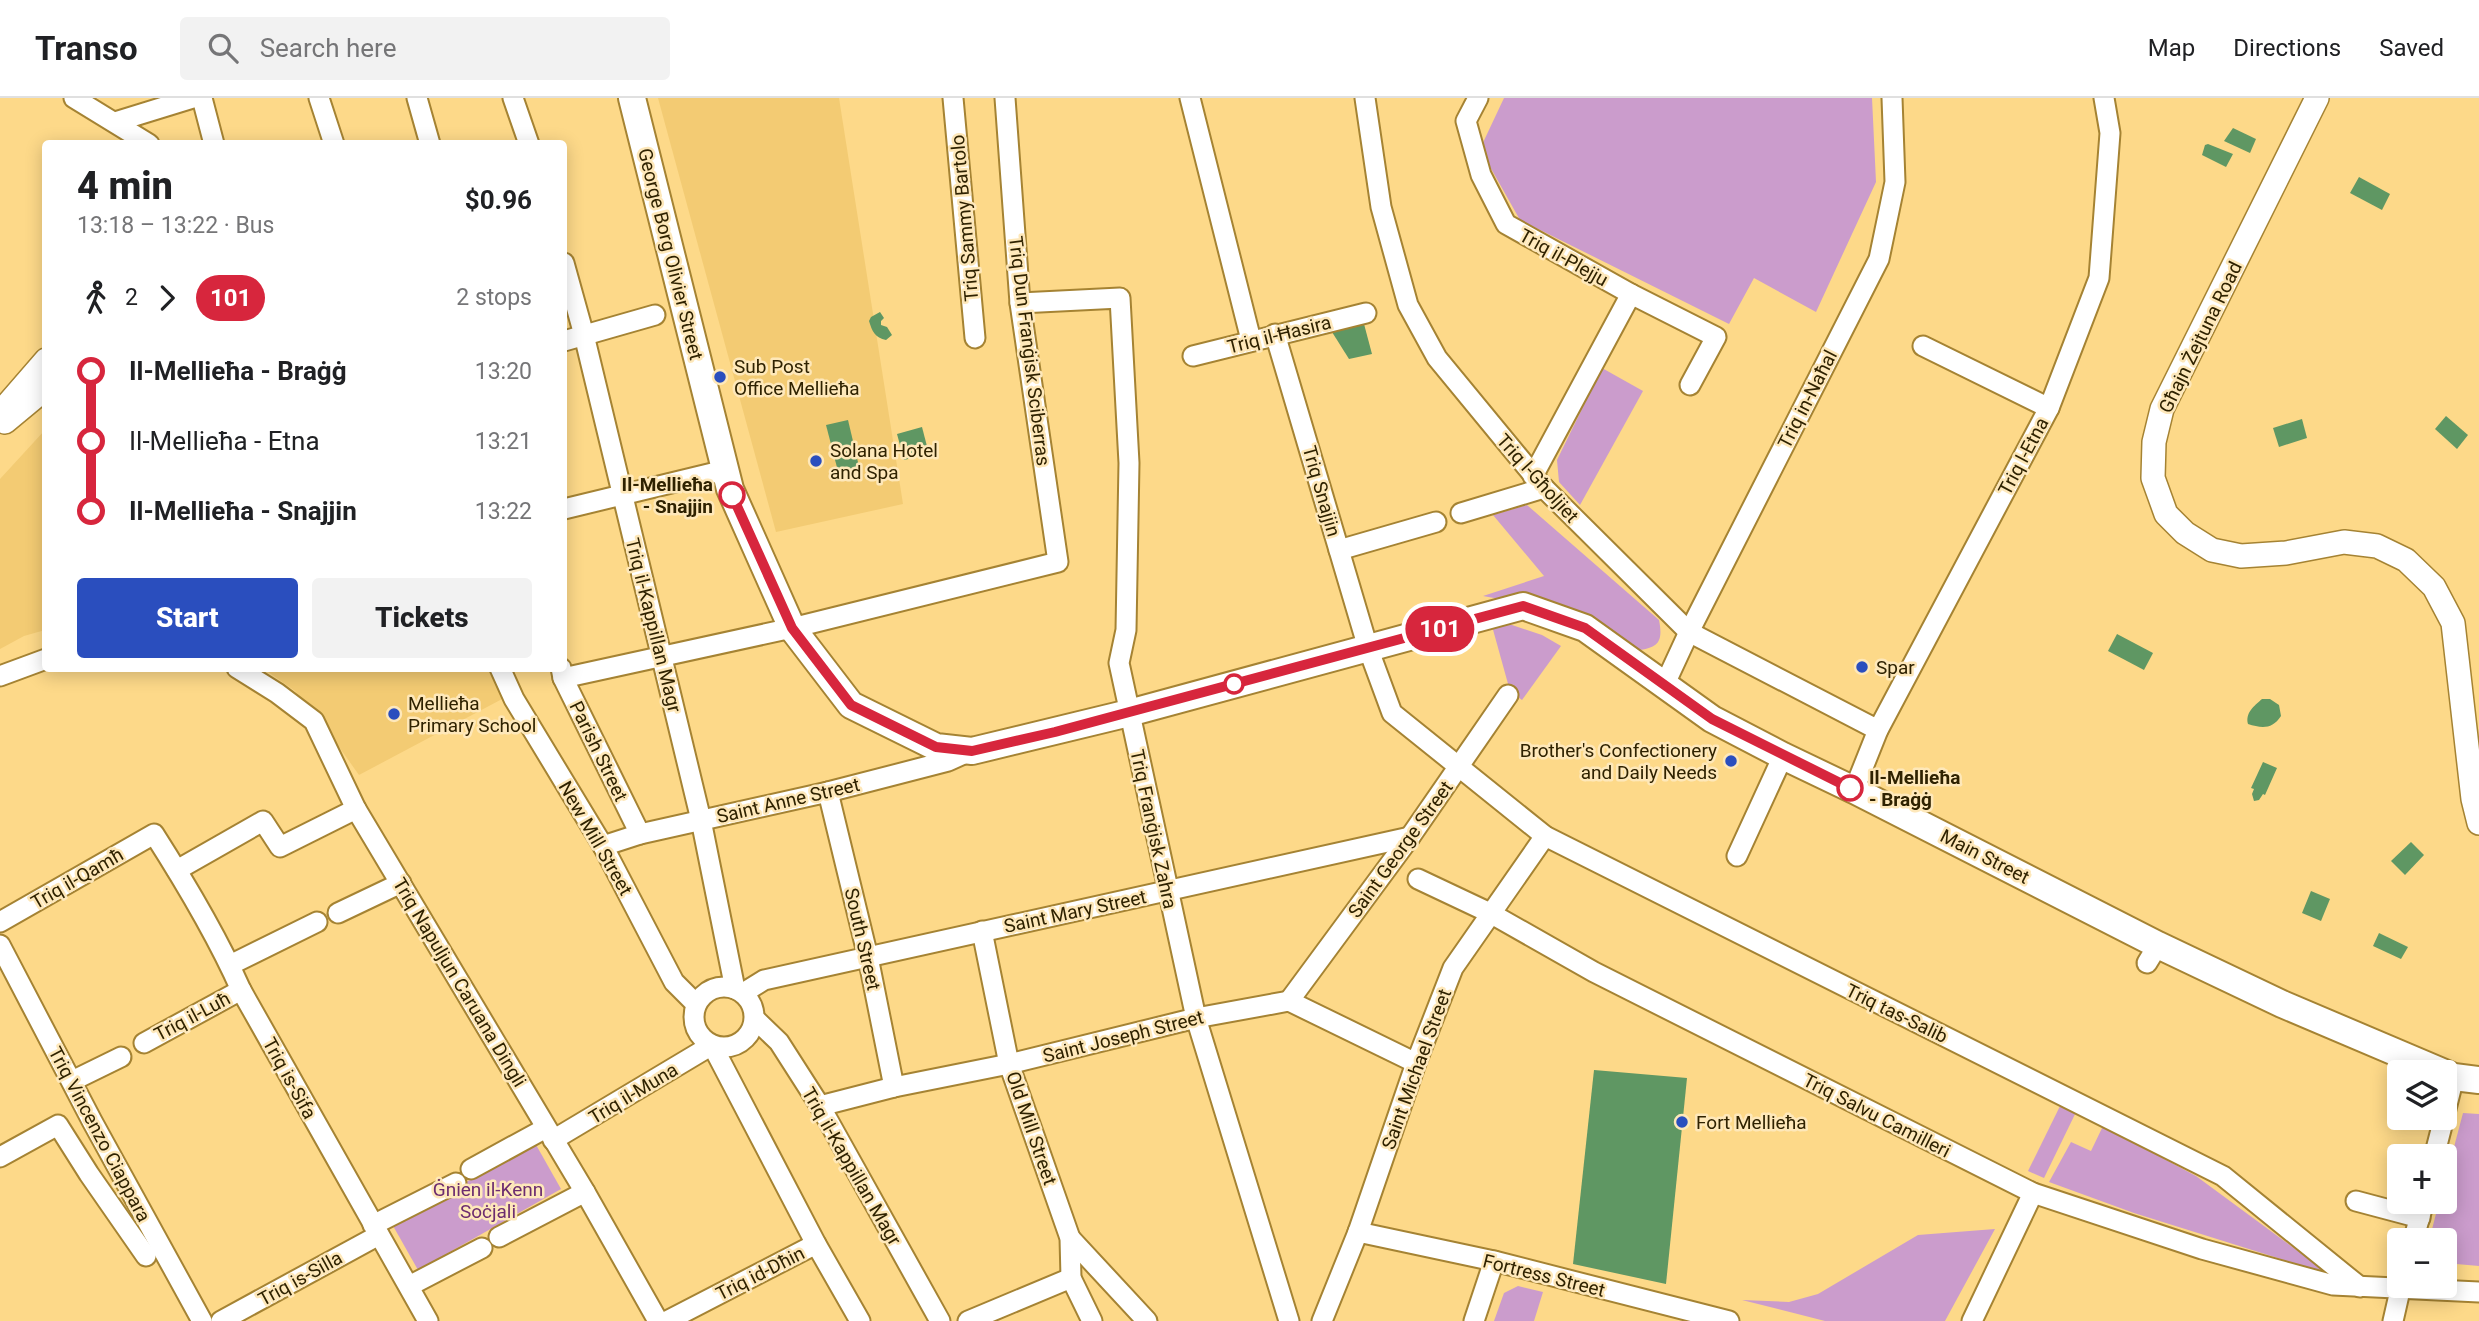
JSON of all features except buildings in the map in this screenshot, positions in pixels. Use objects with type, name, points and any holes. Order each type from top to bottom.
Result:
[{"type":"main road","name":"George Borg Olivier Street","points":[[632,98],[730,489],[792,628],[851,705],[936,747],[972,751]]},
{"type":"main road","name":"Main Street","points":[[972,751],[1129,713],[1523,606],[1585,628],[1712,719],[1854,790],[2153,954],[2466,1078]]},
{"type":"street","points":[[74,98],[103,111],[143,140]]},
{"type":"street","points":[[103,111],[192,98]]},
{"type":"street","points":[[202,98],[213,140]]},
{"type":"street","points":[[319,98],[333,140]]},
{"type":"street","points":[[417,98],[429,140]]},
{"type":"street","points":[[513,98],[527,140]]},
{"type":"street","name":"Triq Sammy Bartolo","points":[[953,98],[975,338]]},
{"type":"street","name":"Triq Dun Franġisk Sciberras","points":[[792,628],[1058,562],[1020,303],[1005,98]]},
{"type":"street","points":[[1190,98],[1251,340]]},
{"type":"street","name":"Triq l-Għoljiet","points":[[1366,98],[1381,207],[1408,305],[1437,358],[1539,482],[1689,632],[1878,730]]},
{"type":"street","name":"Triq il-Plejju","points":[[1478,98],[1466,121],[1480,175],[1506,224],[1631,295],[1716,337],[1690,385]]},
{"type":"street","name":"Triq in-Naħal","points":[[1664,686],[1879,259],[1895,182],[1892,98]]},
{"type":"street","name":"Triq l-Etna","points":[[1854,790],[1878,730],[2049,408],[2099,278],[2110,133],[2104,98]]},
{"type":"street","name":"Għajn Żejtuna Road","points":[[2317,98],[2162,409],[2154,442],[2153,478],[2166,514],[2185,533],[2213,550],[2241,556],[2286,553],[2344,542],[2377,546],[2406,560],[2434,587],[2453,624],[2473,799],[2479,823]]},
{"type":"street","points":[[103,111],[122,140]]},
{"type":"street","name":"Triq il-Kappillan Magr","points":[[567,274],[701,820],[739,991]]},
{"type":"street","name":"Triq il-Plejju","points":[[1539,482],[1631,295]]},
{"type":"street","name":"Triq Franġisk Zahra","points":[[1020,303],[1120,298],[1129,463],[1126,630],[1119,663],[1196,1018],[1289,1321]]},
{"type":"street","name":"Triq il-Ħasira","points":[[1193,356],[1366,313]]},
{"type":"street","points":[[567,340],[655,315]]},
{"type":"street","name":"Triq Snajjin","points":[[1275,334],[1368,648]]},
{"type":"street","points":[[1923,346],[2049,408]]},
{"type":"street","points":[[0,413],[42,365]]},
{"type":"street","points":[[0,426],[42,392]]},
{"type":"street","points":[[567,508],[725,470]]},
{"type":"street","points":[[1461,513],[1539,482]]},
{"type":"street","points":[[1339,550],[1436,522]]},
{"type":"street","points":[[562,673],[662,658],[792,628]]},
{"type":"street","name":"Triq tas-Salib","points":[[1368,648],[1392,713],[1545,836],[2223,1177],[2360,1287]]},
{"type":"street","points":[[0,676],[42,660]]},
{"type":"street","name":"Triq Napuljun Caruana Dingli","points":[[243,672],[314,721],[356,809],[585,1192],[658,1321]]},
{"type":"street","name":"New Mill Street","points":[[502,672],[514,699],[603,846],[674,982],[696,1004]]},
{"type":"street","name":"Parish Street","points":[[562,673],[640,834]]},
{"type":"street","name":"Saint George Street","points":[[1289,1000],[1410,837],[1508,695]]},
{"type":"street","name":"Saint Anne Street","points":[[603,846],[640,834],[828,792],[948,761],[972,751]]},
{"type":"street","points":[[1737,856],[1783,756]]},
{"type":"street","name":"South Street","points":[[828,792],[868,957],[894,1087]]},
{"type":"street","points":[[177,870],[263,821],[280,847],[356,809]]},
{"type":"street","name":"Triq is-Sifa","points":[[154,834],[177,870],[241,990],[428,1321]]},
{"type":"street","name":"Triq il-Qamħ","points":[[0,922],[154,834]]},
{"type":"street","name":"Saint Michael Street","points":[[1322,1321],[1358,1232],[1416,1063],[1453,968],[1545,836]]},
{"type":"street","name":"Saint Mary Street","points":[[739,991],[764,980],[1410,837]]},
{"type":"street","name":"Triq Salvu Camilleri","points":[[1418,879],[1490,913],[1594,972],[2033,1193],[2202,1249],[2333,1285],[2360,1287]]},
{"type":"street","points":[[338,913],[401,883]]},
{"type":"street","name":"Triq il-Luħ","points":[[230,965],[317,922]]},
{"type":"street","name":"Old Mill Street","points":[[982,931],[1010,1064],[1070,1238],[1071,1278],[1092,1321]]},
{"type":"street","name":"Triq Vincenzo Ciappara","points":[[0,945],[202,1321]]},
{"type":"street","points":[[712,1045],[722,1048],[740,1043],[753,1028],[754,1009],[739,991],[727,987],[709,991],[696,1004],[694,1023],[698,1033],[712,1045],[816,1244],[860,1321]]},
{"type":"street","name":"Triq il-Luħ","points":[[144,1043],[241,990]]},
{"type":"street","points":[[1289,1000],[1416,1063]]},
{"type":"street","name":"Saint Joseph Street","points":[[820,1106],[894,1087],[1010,1064],[1196,1018],[1289,1000]]},
{"type":"street","name":"Triq il-Kappillan Magr","points":[[755,1019],[779,1042],[820,1106],[940,1321]]},
{"type":"street","name":"Triq il-Muna","points":[[471,1169],[549,1134],[712,1045]]},
{"type":"street","points":[[72,1081],[121,1057]]},
{"type":"street","points":[[2457,1094],[2466,1078]]},
{"type":"street","points":[[0,1157],[58,1125],[146,1256]]},
{"type":"street","name":"Triq is-Silla","points":[[221,1321],[456,1183]]},
{"type":"street","points":[[499,1237],[585,1192]]},
{"type":"street","points":[[1972,1321],[2033,1193]]},
{"type":"street","points":[[2356,1201],[2387,1205]]},
{"type":"street","name":"Fortress Street","points":[[1358,1232],[1494,1261],[1729,1321]]},
{"type":"street","points":[[1070,1238],[1147,1321]]},
{"type":"street","name":"Triq id-Dħin","points":[[667,1321],[816,1244]]},
{"type":"street","points":[[409,1286],[482,1248]]},
{"type":"street","points":[[1474,1321],[1494,1261]]},
{"type":"street","points":[[968,1321],[1071,1278]]},
{"type":"street","points":[[2360,1287],[2387,1287]]},
{"type":"street","points":[[2457,1291],[2479,1292]]},
{"type":"street","points":[[2393,1321],[2398,1298]]},
{"type":"shaded area","points":[[658,98],[839,98],[903,504],[776,532]]},
{"type":"shaded area","points":[[2233,128],[2256,139],[2250,153],[2224,141]]},
{"type":"shaded area","points":[[2205,145],[2233,154],[2226,167],[2202,155]]},
{"type":"shaded area","points":[[2359,177],[2390,194],[2382,210],[2350,193]]},
{"type":"shaded area","points":[[880,312],[884,318],[881,325],[887,327],[892,335],[886,340],[874,334],[869,321]]},
{"type":"shaded area","points":[[1364,324],[1372,354],[1349,359],[1332,332]]},
{"type":"shaded area","points":[[2446,416],[2468,435],[2457,449],[2435,429]]},
{"type":"shaded area","points":[[2302,419],[2307,438],[2279,447],[2273,428]]},
{"type":"shaded area","points":[[848,420],[861,475],[840,479],[826,425]]},
{"type":"shaded area","points":[[922,427],[929,454],[904,460],[897,434]]},
{"type":"shaded area","points":[[42,433],[42,631],[24,636],[0,649],[0,479]]},
{"type":"shaded area","points":[[2117,634],[2153,653],[2144,670],[2108,651]]},
{"type":"shaded area","name":"Mellieħa Primary School","points":[[268,672],[490,672],[504,698],[359,775],[295,691]]},
{"type":"shaded area","points":[[2262,699],[2270,699],[2279,705],[2281,716],[2274,724],[2266,727],[2248,724],[2249,713]]},
{"type":"shaded area","points":[[2263,762],[2277,768],[2265,795],[2254,801],[2254,789],[2251,788]]},
{"type":"shaded area","points":[[2411,842],[2424,855],[2405,875],[2391,861]]},
{"type":"shaded area","points":[[2311,891],[2330,899],[2321,921],[2302,913]]},
{"type":"shaded area","points":[[2379,933],[2408,947],[2401,959],[2373,946]]},
{"type":"shaded area","points":[[1594,1070],[1687,1078],[1666,1284],[1573,1264]]},
{"type":"green space","points":[[1504,98],[1872,98],[1876,182],[1816,312],[1754,278],[1729,324],[1520,220],[1480,149]]},
{"type":"green space","points":[[1602,368],[1643,391],[1580,505],[1559,482],[1557,460]]},
{"type":"green space","points":[[1527,505],[1659,620],[1660,635],[1657,644],[1634,651],[1584,614],[1483,596],[1544,576],[1493,515]]},
{"type":"green space","points":[[1512,625],[1542,635],[1561,646],[1522,700],[1510,691],[1492,626]]},
{"type":"green space","points":[[2063,1100],[2078,1108],[2044,1178],[2028,1171]]},
{"type":"green space","points":[[2463,1113],[2479,1114],[2479,1266],[2457,1264],[2457,1228],[2432,1228],[2436,1214],[2457,1214],[2457,1144],[2455,1144]]},
{"type":"green space","points":[[2103,1126],[2196,1176],[2329,1274],[2134,1213],[2049,1182],[2071,1142],[2091,1151]]},
{"type":"green space","name":"Ġnien il-Kenn Soċjali","points":[[535,1143],[561,1189],[418,1270],[392,1224]]},
{"type":"green space","points":[[1995,1229],[1945,1321],[1825,1321],[1742,1300],[1789,1302],[1818,1294],[1918,1235]]},
{"type":"green space","points":[[1518,1286],[1543,1292],[1534,1321],[1494,1321],[1504,1293]]},
{"type":"bus line","name":"101","points":[[732,495],[792,628],[851,705],[936,747],[972,751],[1055,732],[1523,606],[1585,628],[1712,719],[1850,788]]},
{"type":"place","name":"Sub Post Office Mellieħa","points":[[720,377]]},
{"type":"place","name":"Solana Hotel and Spa","points":[[816,461]]},
{"type":"place","name":"Il-Mellieħa - Snajjin","points":[[732,495]]},
{"type":"place","name":"Spar","points":[[1862,667]]},
{"type":"place","name":"Mellieħa Primary School","points":[[394,714]]},
{"type":"place","name":"Brother's Confectionery and Daily Needs","points":[[1731,761]]},
{"type":"place","name":"Il-Mellieħa - Braġġ","points":[[1850,788]]},
{"type":"place","name":"Fort Mellieħa","points":[[1682,1122]]}]
